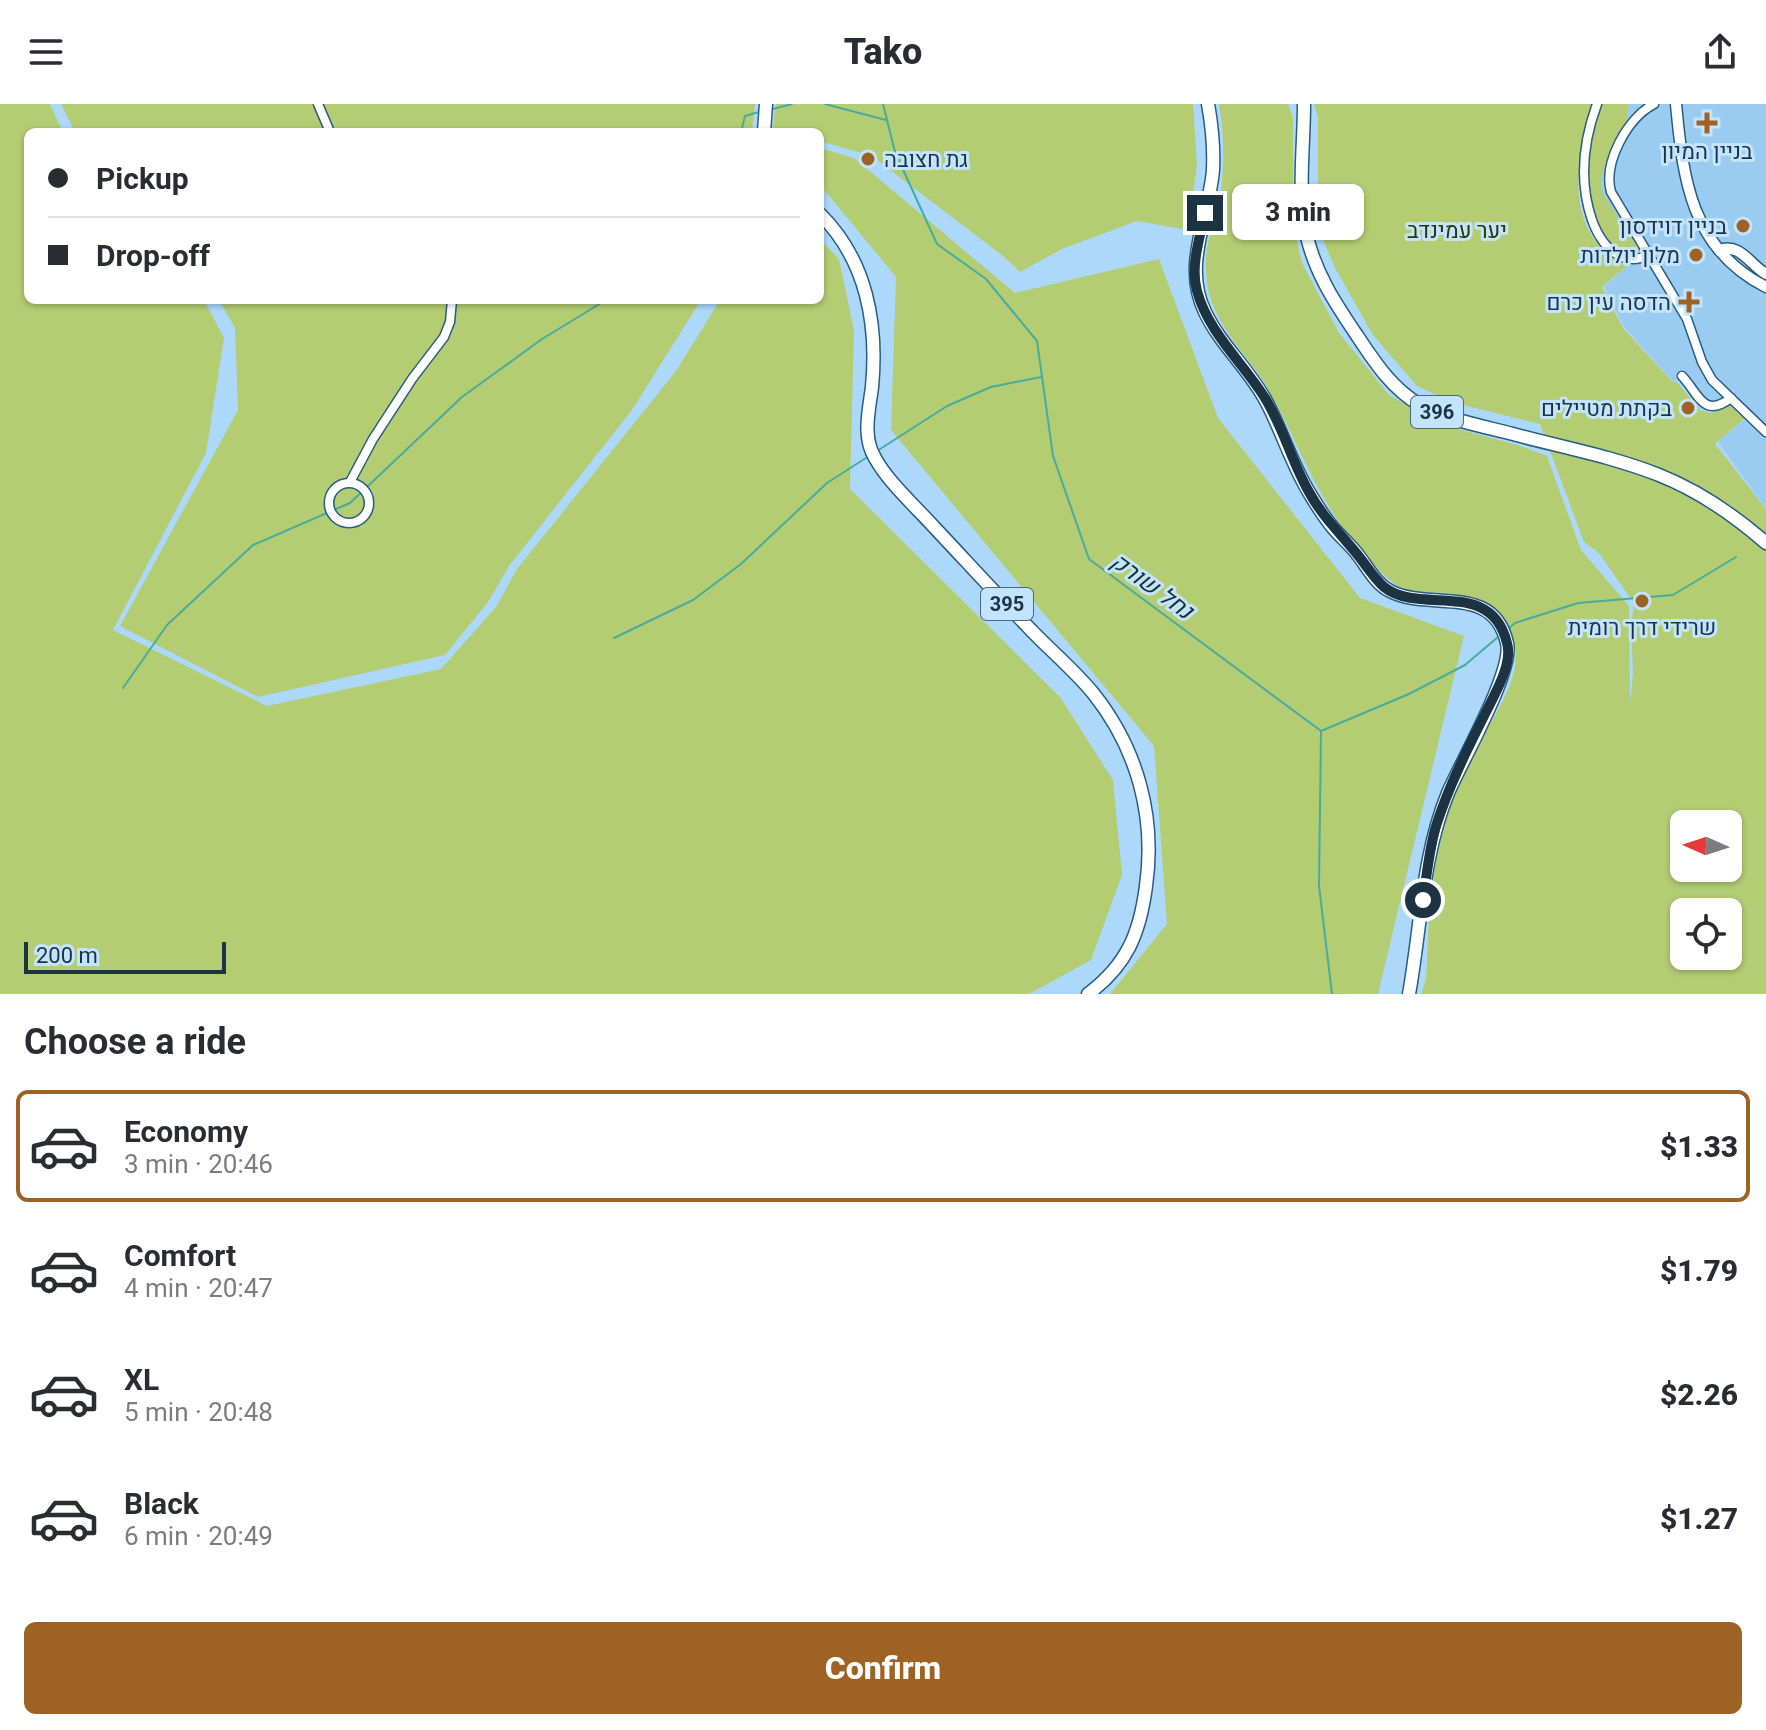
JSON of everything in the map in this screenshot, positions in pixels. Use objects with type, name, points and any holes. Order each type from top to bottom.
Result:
[{"type":"main road","points":[[764,128],[766,104]]},
{"type":"main road","points":[[1208,104],[1213,170],[1195,270],[1196,289],[1205,312],[1265,399],[1308,491],[1375,579],[1390,591],[1413,598],[1475,605],[1494,617],[1504,631],[1509,647],[1499,686],[1436,825],[1409,994]]},
{"type":"main road","name":"396","points":[[1304,104],[1302,202],[1307,238],[1318,272],[1330,295],[1385,377],[1420,405],[1450,417],[1658,474],[1698,494],[1766,543]]},
{"type":"main road","name":"395","points":[[824,218],[848,249],[869,302],[873,348],[867,429],[874,458],[1029,628],[1093,693],[1117,729],[1137,769],[1148,824],[1149,869],[1144,905],[1123,960],[1107,979],[1088,994]]},
{"type":"street","points":[[318,104],[328,128]]},
{"type":"street","points":[[1597,104],[1587,136],[1584,167],[1587,206],[1595,229],[1608,247],[1628,259],[1648,255]]},
{"type":"street","points":[[1654,104],[1638,115],[1610,164],[1608,179],[1613,198],[1687,319],[1706,371],[1766,432]]},
{"type":"street","points":[[1676,104],[1682,162],[1701,223],[1719,250],[1743,272],[1766,287]]},
{"type":"street","points":[[1719,250],[1728,248],[1740,251],[1766,274]]},
{"type":"street","points":[[350,482],[362,487],[370,504],[359,521],[346,523],[330,511],[329,497],[337,486],[350,482],[412,379],[444,337],[450,322],[452,304]]},
{"type":"street","points":[[1682,376],[1700,401],[1709,407],[1716,407],[1731,398]]},
{"type":"shaded area","name":"הדסה עין כרם","points":[[1596,104],[1766,104],[1766,508],[1718,442],[1747,417],[1732,403],[1711,411],[1700,409],[1678,380],[1673,381],[1624,327],[1604,287],[1632,262],[1610,253],[1583,207],[1582,187]]},
{"type":"green space","points":[[0,104],[50,104],[61,128],[24,128],[24,304],[206,304],[224,338],[206,453],[113,630],[267,706],[441,669],[496,607],[517,569],[676,371],[718,304],[824,304],[824,243],[839,259],[854,330],[850,489],[1060,697],[1113,780],[1122,875],[1091,960],[1029,994],[0,994]]},
{"type":"green space","points":[[61,104],[755,104],[752,128],[73,128]]},
{"type":"green space","points":[[776,104],[1193,104],[1197,166],[1188,230],[1137,221],[1062,249],[1020,272],[872,156],[824,142],[824,128],[773,128]]},
{"type":"green space","name":"יער עמינדב","points":[[1219,104],[1288,104],[1293,118],[1293,223],[1302,263],[1339,333],[1389,395],[1443,425],[1547,456],[1581,550],[1629,606],[1630,705],[1634,603],[1599,553],[1584,542],[1540,424],[1451,402],[1417,386],[1373,335],[1335,268],[1318,221],[1318,117],[1314,104],[1594,104],[1580,159],[1579,198],[1583,217],[1603,249],[1631,263],[1602,287],[1623,328],[1672,381],[1677,382],[1700,410],[1711,413],[1731,405],[1745,418],[1715,444],[1766,509],[1766,994],[1421,994],[1426,979],[1433,882],[1444,829],[1469,761],[1510,684],[1516,658],[1515,645],[1498,618],[1467,598],[1447,593],[1417,593],[1391,581],[1366,557],[1327,504],[1264,382],[1217,314],[1208,289],[1208,241],[1222,186],[1223,145]]},
{"type":"green space","points":[[1600,104],[1629,104],[1627,124],[1609,156],[1601,186],[1641,252],[1620,251],[1612,246],[1596,222],[1586,188],[1587,154]]},
{"type":"green space","points":[[824,149],[854,158],[1015,293],[1159,259],[1218,418],[1360,598],[1464,636],[1378,994],[1110,994],[1167,924],[1154,746],[891,430],[896,277],[824,190]]},
{"type":"green space","points":[[221,304],[698,304],[632,410],[509,566],[488,602],[445,655],[258,697],[120,626],[238,410],[235,328]]},
{"type":"waterway","points":[[773,109],[792,104]]},
{"type":"waterway","points":[[825,104],[886,120]]},
{"type":"waterway","name":"נחל שורק","points":[[883,104],[895,152],[937,244],[986,279],[1037,341],[1053,456],[1089,559],[1321,731],[1319,886],[1332,994]]},
{"type":"waterway","points":[[742,128],[745,116],[759,112]]},
{"type":"waterway","points":[[123,688],[167,625],[253,545],[350,503],[462,397],[542,339],[599,304]]},
{"type":"waterway","points":[[877,451],[947,406],[991,387],[1041,377]]},
{"type":"waterway","points":[[614,638],[693,600],[741,564],[827,483],[869,456]]},
{"type":"waterway","points":[[1509,628],[1515,623],[1578,603],[1673,595],[1736,557]]},
{"type":"waterway","points":[[1321,731],[1409,694],[1465,665],[1498,637]]},
{"type":"place","name":"בניין המיון","points":[[1707,123]]},
{"type":"place","name":"גת חצובה","points":[[868,159]]},
{"type":"place","name":"בניין דוידסון","points":[[1743,226]]},
{"type":"place","name":"מלון יולדות","points":[[1696,255]]},
{"type":"place","name":"הדסה עין כרם","points":[[1689,302]]},
{"type":"place","name":"בקתת מטיילים","points":[[1688,408]]},
{"type":"place","name":"שרידי דרך רומית","points":[[1642,601]]},
{"type":"route","points":[[1205,213],[1195,270],[1196,289],[1205,312],[1265,399],[1308,491],[1331,525],[1375,579],[1390,591],[1413,598],[1475,605],[1494,617],[1504,631],[1509,647],[1506,665],[1436,825],[1423,900]]}]
